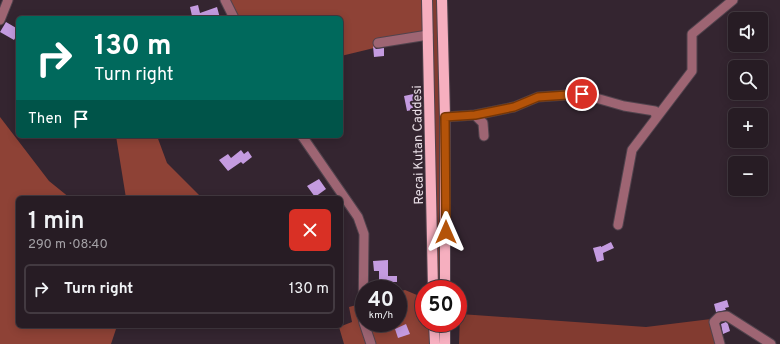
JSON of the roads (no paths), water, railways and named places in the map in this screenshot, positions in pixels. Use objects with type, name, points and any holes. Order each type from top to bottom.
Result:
[{"type":"main road","name":"Recai Kutan Caddesi","points":[[427,0],[434,280]]},
{"type":"main road","points":[[442,0],[445,117],[445,280]]},
{"type":"main road","points":[[434,332],[435,344]]},
{"type":"main road","points":[[445,332],[445,344]]},
{"type":"street","points":[[0,20],[8,0]]},
{"type":"street","points":[[225,0],[233,16]]},
{"type":"street","points":[[618,225],[632,150],[692,71],[692,34],[733,0]]},
{"type":"street","points":[[378,43],[428,35]]},
{"type":"street","points":[[445,117],[475,115],[514,107],[538,97],[582,94],[624,106],[655,111],[656,117]]},
{"type":"street","points":[[475,115],[483,123],[484,136]]},
{"type":"street","points":[[303,138],[358,217],[364,234],[363,280]]},
{"type":"street","points":[[720,344],[714,322],[719,317],[727,316],[771,344]]},
{"type":"street","points":[[367,332],[371,344]]}]
